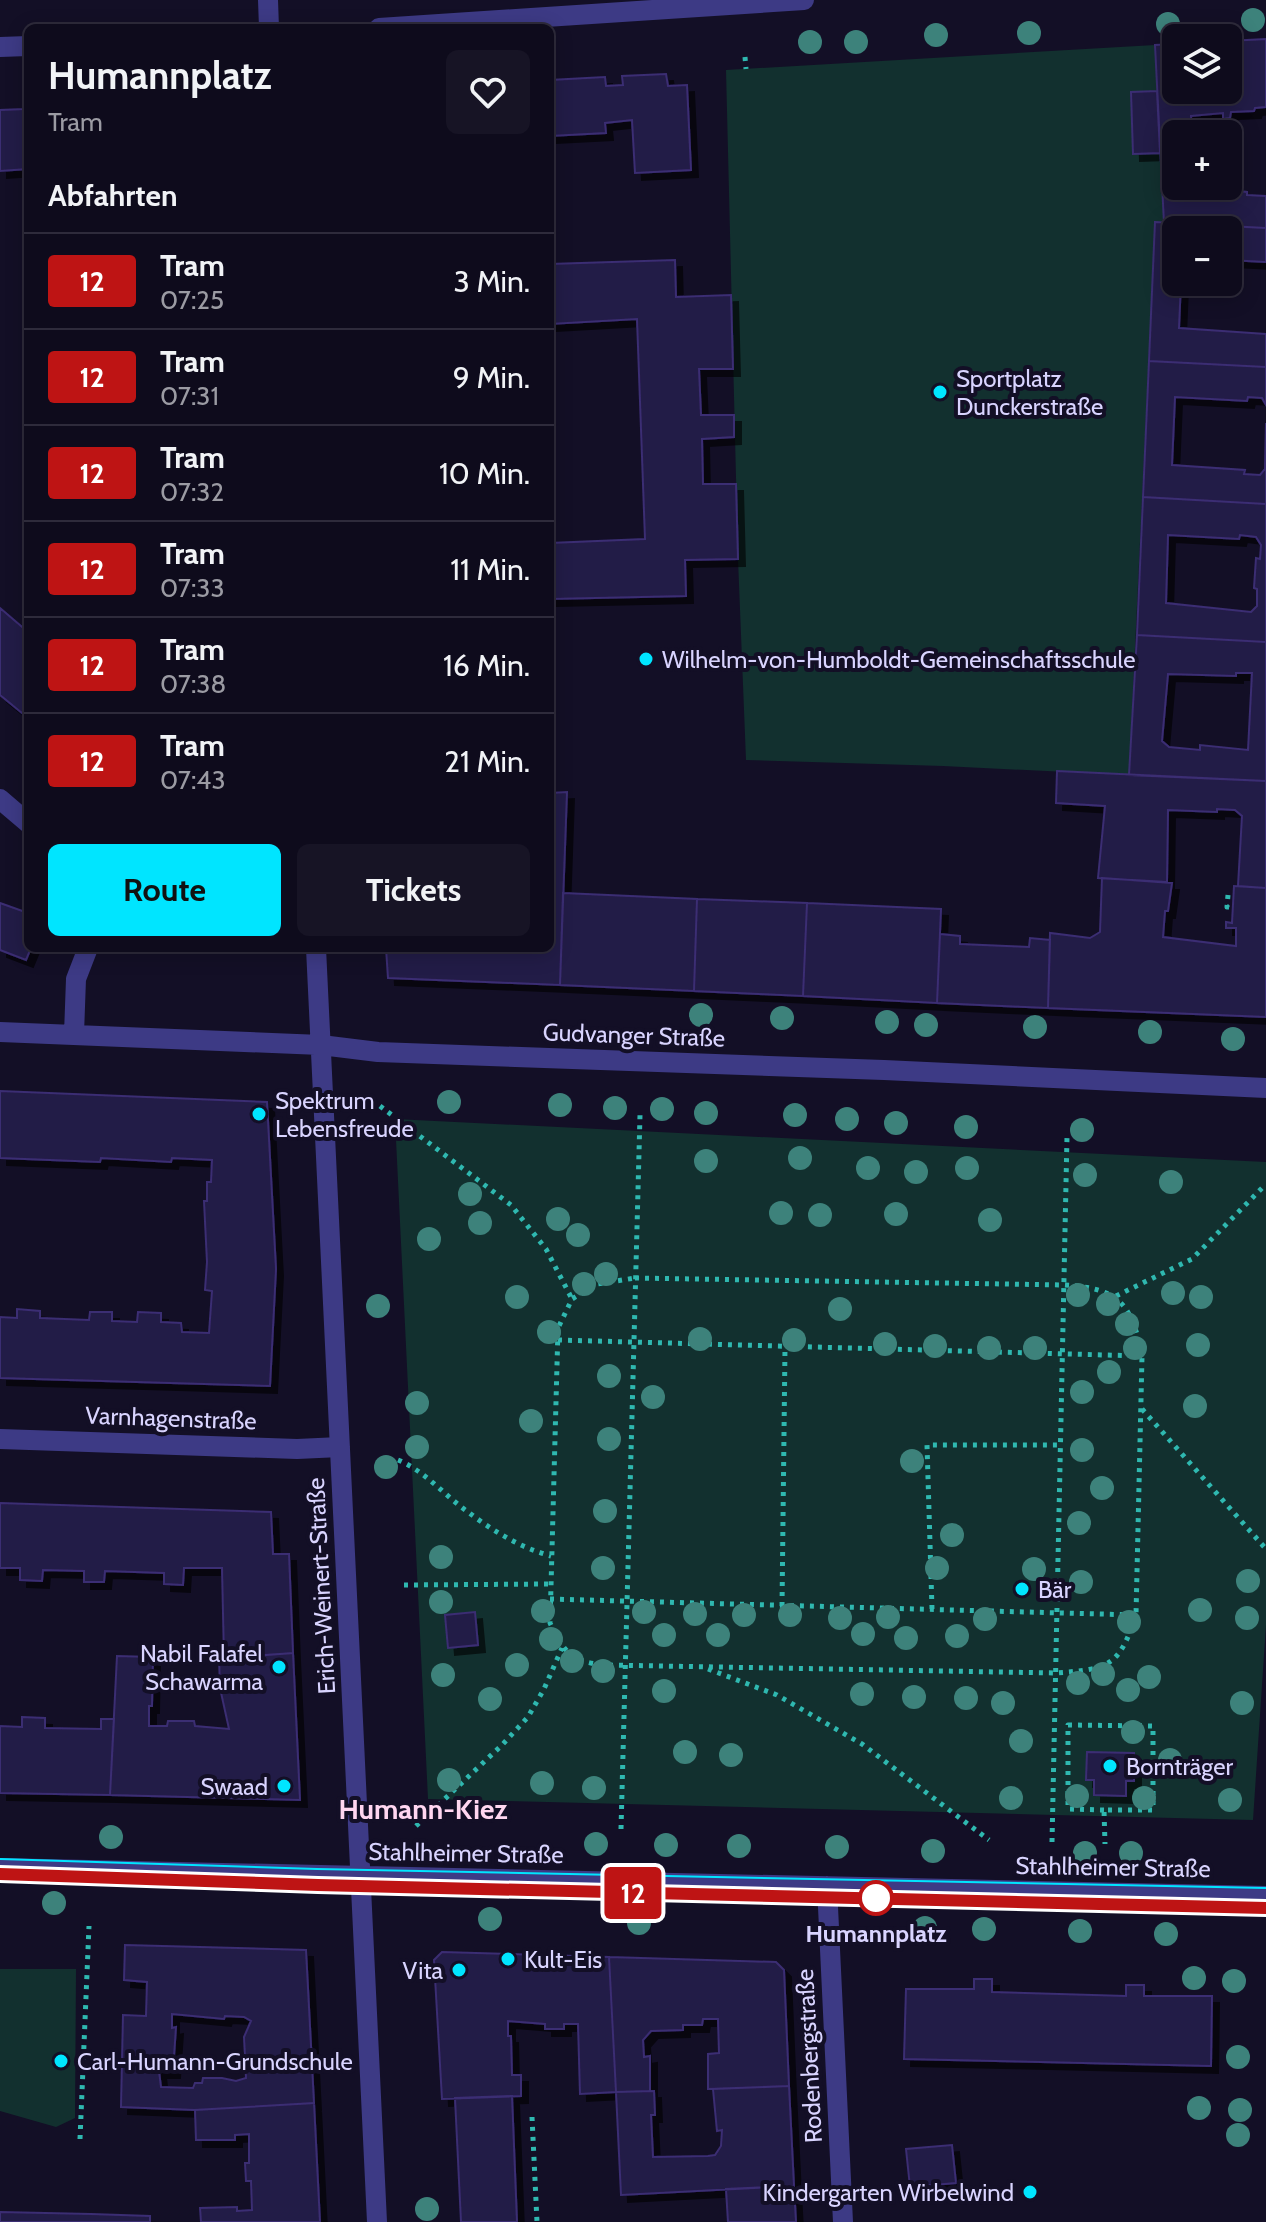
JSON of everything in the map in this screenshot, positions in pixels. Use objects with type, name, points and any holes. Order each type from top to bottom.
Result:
[{"type":"street","points":[[268,0],[269,24]]},
{"type":"street","points":[[440,24],[804,0]]},
{"type":"street","points":[[0,47],[24,46]]},
{"type":"street","points":[[0,799],[24,820]]},
{"type":"street","points":[[74,1034],[76,979],[86,952]]},
{"type":"street","name":"Erich-Weinert-Straße","points":[[316,952],[377,2222]]},
{"type":"street","name":"Gudvanger Straße","points":[[0,1032],[321,1045],[378,1052],[1266,1088]]},
{"type":"street","name":"Varnhagenstraße","points":[[0,1439],[297,1449],[340,1447]]},
{"type":"street","name":"Stahlheimer Straße","points":[[0,1868],[1266,1896]]},
{"type":"street","name":"Rodenbergstraße","points":[[827,1886],[843,2222]]},
{"type":"path","points":[[745,57],[746,69]]},
{"type":"path","points":[[1228,895],[1227,907],[1233,907]]},
{"type":"path","points":[[380,1106],[511,1205],[546,1249],[572,1299]]},
{"type":"path","points":[[621,1829],[640,1115]]},
{"type":"path","points":[[1052,1842],[1067,1137]]},
{"type":"path","points":[[1116,1296],[1192,1259],[1266,1184]]},
{"type":"path","points":[[635,1278],[1064,1285],[1090,1286],[1116,1296],[1136,1326],[1142,1356],[1136,1615],[1126,1644],[1111,1663],[1089,1671],[1056,1673],[584,1663],[562,1648],[550,1623],[558,1328],[572,1299],[597,1284],[635,1278]]},
{"type":"path","points":[[558,1340],[1142,1356]]},
{"type":"path","points":[[782,1606],[785,1346]]},
{"type":"path","points":[[1141,1409],[1266,1549]]},
{"type":"path","points":[[932,1609],[927,1445],[1060,1445]]},
{"type":"path","points":[[398,1460],[414,1467],[468,1513],[526,1549],[551,1557]]},
{"type":"path","points":[[404,1585],[550,1584]]},
{"type":"path","points":[[550,1599],[1136,1615]]},
{"type":"path","points":[[416,1826],[528,1717],[562,1648]]},
{"type":"path","points":[[703,1667],[777,1695],[862,1744],[989,1840]]},
{"type":"path","points":[[1068,1725],[1153,1726],[1153,1810],[1104,1810],[1068,1809],[1068,1725]]},
{"type":"path","points":[[1054,1767],[1068,1768]]},
{"type":"path","points":[[1104,1810],[1105,1844]]},
{"type":"path","points":[[80,2139],[89,1926]]},
{"type":"path","points":[[532,2117],[537,2222]]},
{"type":"green space","name":"Sportplatz Dunckerstraße","points":[[1155,45],[1164,216],[1162,223],[1155,223],[1129,775],[746,760],[726,70]]},
{"type":"green space","points":[[395,1119],[1266,1162],[1266,1625],[1253,1820],[428,1799]]},
{"type":"green space","points":[[0,1969],[76,1969],[75,2118],[56,2127],[0,2111]]},
{"type":"building","points":[[1266,39],[1266,107],[1231,112],[1230,118],[1223,119],[1223,113],[1191,116],[1191,120],[1162,120],[1162,183],[1155,45],[1162,45],[1162,104],[1242,104],[1242,40]]},
{"type":"building","points":[[666,74],[668,86],[687,85],[691,170],[635,173],[632,120],[605,123],[606,133],[554,136],[554,80],[605,77],[606,86],[623,85],[622,76]]},
{"type":"building","points":[[1157,91],[1160,153],[1133,154],[1131,92]]},
{"type":"building","points":[[24,109],[24,169],[0,171],[0,110]]},
{"type":"building","points":[[1242,191],[1247,192],[1247,195],[1266,196],[1266,228],[1242,227],[1242,216],[1164,216],[1163,200],[1242,200]]},
{"type":"building","points":[[1155,222],[1162,222],[1162,296],[1180,296],[1179,328],[1266,334],[1266,367],[1149,361]]},
{"type":"building","points":[[1242,227],[1266,228],[1266,262],[1242,261]]},
{"type":"building","points":[[675,260],[676,297],[731,295],[733,369],[699,369],[701,415],[734,415],[734,437],[702,439],[703,484],[736,484],[738,559],[685,560],[686,596],[554,599],[554,543],[645,539],[637,319],[554,324],[554,264]]},
{"type":"building","points":[[1149,361],[1266,367],[1266,405],[1262,398],[1248,397],[1247,401],[1175,397],[1172,465],[1245,470],[1244,474],[1260,475],[1265,469],[1266,423],[1266,504],[1143,497]]},
{"type":"building","points":[[1143,497],[1266,504],[1266,642],[1137,635]],"holes":[[[1168,535],[1239,539],[1240,535],[1256,537],[1261,545],[1260,559],[1256,558],[1254,588],[1257,589],[1257,606],[1251,612],[1166,603]]]},
{"type":"building","points":[[0,608],[24,629],[24,715],[0,695]]},
{"type":"building","points":[[1137,635],[1266,642],[1266,781],[1129,775]],"holes":[[[1236,673],[1252,673],[1248,750],[1200,745],[1200,750],[1169,747],[1162,741],[1168,674],[1236,676]]]},
{"type":"building","points":[[1057,771],[1266,781],[1266,888],[1238,886],[1242,816],[1235,810],[1168,810],[1167,882],[1098,878],[1105,806],[1056,803]]},
{"type":"building","points":[[567,792],[560,985],[388,978],[386,952],[554,952],[554,793]]},
{"type":"building","points":[[1102,878],[1172,883],[1163,937],[1236,946],[1236,928],[1226,928],[1226,922],[1232,923],[1234,886],[1266,888],[1266,1017],[1048,1008],[1050,933],[1090,938],[1100,932]]},
{"type":"building","points":[[563,893],[697,899],[694,991],[560,985]]},
{"type":"building","points":[[697,899],[807,903],[803,996],[694,991]]},
{"type":"building","points":[[0,903],[24,912],[24,952],[29,952],[26,960],[0,950]]},
{"type":"building","points":[[807,903],[941,909],[937,1003],[803,996]]},
{"type":"building","points":[[940,934],[960,936],[960,944],[1029,947],[1030,938],[1050,940],[1048,1008],[937,1003]]},
{"type":"building","points":[[0,1091],[267,1102],[276,1269],[270,1386],[0,1378],[0,1317],[17,1318],[17,1309],[40,1311],[40,1318],[89,1320],[90,1312],[112,1312],[112,1321],[137,1322],[138,1312],[161,1313],[161,1322],[181,1323],[182,1332],[209,1333],[212,1291],[205,1290],[204,1201],[207,1201],[207,1182],[211,1182],[212,1160],[172,1158],[171,1162],[101,1158],[100,1162],[0,1158]]},
{"type":"building","points":[[0,1503],[271,1512],[273,1554],[289,1554],[293,1653],[224,1658],[222,1568],[184,1568],[183,1585],[164,1584],[164,1573],[105,1571],[104,1582],[84,1582],[84,1571],[43,1570],[42,1581],[20,1580],[20,1568],[0,1568]]},
{"type":"building","points":[[475,1612],[478,1645],[448,1648],[445,1615]]},
{"type":"building","points":[[293,1653],[300,1800],[110,1795],[117,1656],[153,1657],[149,1726],[167,1726],[168,1721],[194,1721],[195,1726],[229,1729],[220,1688],[219,1658]]},
{"type":"building","points":[[22,1717],[45,1718],[45,1728],[101,1729],[101,1719],[114,1719],[110,1795],[0,1793],[0,1726],[22,1727]]},
{"type":"building","name":"Bornträger","points":[[1087,1752],[1134,1753],[1134,1781],[1126,1781],[1126,1796],[1094,1795],[1094,1780],[1086,1780]]},
{"type":"building","points":[[125,1945],[306,1950],[314,2103],[195,2110],[121,2107],[123,2015],[146,2016],[147,1982],[124,1980]],"holes":[[[172,2014],[224,2019],[225,2016],[244,2017],[251,2021],[244,2037],[246,2078],[236,2081],[203,2078],[202,2083],[195,2083],[193,2088],[161,2087],[159,2071],[173,2071],[176,2027],[172,2028]]]},
{"type":"building","points":[[442,1952],[609,1957],[616,2092],[580,2094],[578,2024],[564,2024],[564,2029],[545,2029],[545,2024],[508,2021],[512,2075],[521,2075],[521,2096],[442,2099],[434,1960]]},
{"type":"building","points":[[609,1957],[776,1962],[784,1970],[789,2086],[708,2089],[708,2054],[719,2053],[718,2019],[703,2019],[702,2025],[683,2025],[683,2030],[651,2031],[643,2040],[644,2057],[650,2056],[650,2091],[616,2092]]},
{"type":"building","points":[[974,1979],[992,1979],[992,1992],[1126,1996],[1126,1985],[1144,1985],[1144,1996],[1212,1996],[1211,2066],[904,2059],[906,1989],[974,1989]]},
{"type":"building","points":[[789,2086],[794,2186],[621,2195],[616,2092],[654,2091],[655,2115],[651,2115],[653,2157],[708,2156],[715,2155],[721,2146],[722,2130],[717,2131],[713,2089]]},
{"type":"building","points":[[512,2096],[517,2222],[461,2222],[455,2098]]},
{"type":"building","points":[[314,2103],[320,2222],[201,2222],[200,2208],[237,2207],[237,2211],[252,2210],[251,2181],[246,2181],[245,2163],[249,2163],[249,2134],[235,2135],[235,2140],[196,2140],[195,2110]]},
{"type":"building","points":[[952,2145],[956,2183],[910,2187],[906,2149]]},
{"type":"building","points":[[794,2186],[796,2222],[728,2222],[726,2189]]},
{"type":"building","points":[[0,2212],[150,2216],[150,2222],[0,2222]]},
{"type":"tram line","points":[[0,1859],[317,1869],[1266,1888]]},
{"type":"tram line","points":[[0,1874],[318,1885],[1266,1908]]},
{"type":"tram line","name":"12","points":[[0,1874],[318,1885],[1266,1908]]},
{"type":"place","name":"Sportplatz Dunckerstraße","points":[[940,392]]},
{"type":"place","name":"Wilhelm-von-Humboldt-Gemeinschaftsschule","points":[[646,659]]},
{"type":"place","name":"Spektrum Lebensfreude","points":[[259,1114]]},
{"type":"place","name":"Bär","points":[[1022,1589]]},
{"type":"place","name":"Nabil Falafel Schawarma","points":[[279,1667]]},
{"type":"place","name":"Bornträger","points":[[1110,1766]]},
{"type":"place","name":"Swaad","points":[[284,1786]]},
{"type":"place","name":"Humannplatz","points":[[876,1898]]},
{"type":"place","name":"Kult-Eis","points":[[508,1959]]},
{"type":"place","name":"Vita","points":[[459,1970]]},
{"type":"place","name":"Carl-Humann-Grundschule","points":[[61,2061]]},
{"type":"place","name":"Kindergarten Wirbelwind","points":[[1030,2192]]},
{"type":"district","name":"Humann-Kiez","points":[[423,1809]]}]
